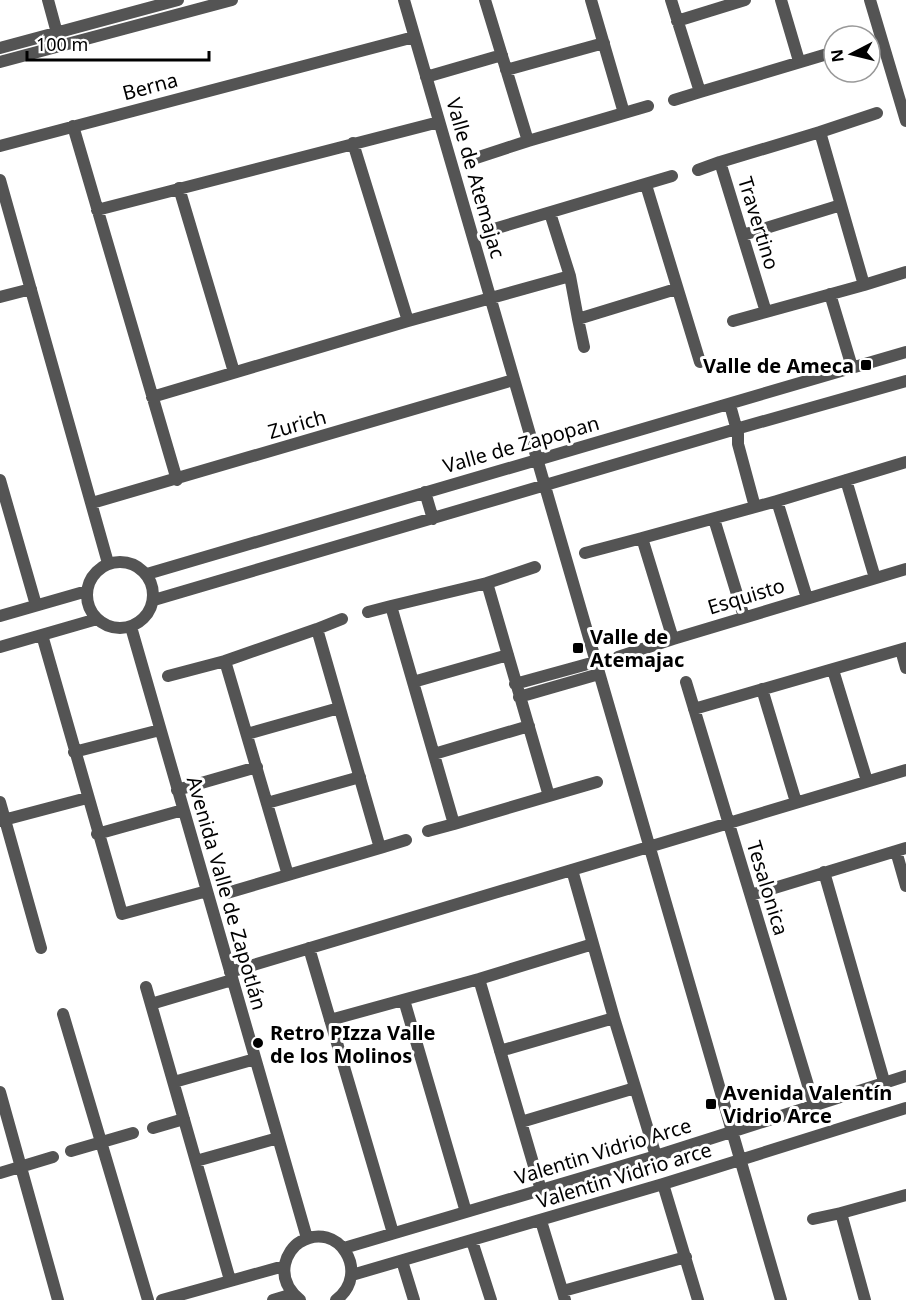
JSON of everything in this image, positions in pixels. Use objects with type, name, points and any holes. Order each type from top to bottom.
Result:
[{"type":"street","points":[[48,0],[57,33]]},
{"type":"street","points":[[0,48],[57,33],[144,4],[178,0]]},
{"type":"street","points":[[0,62],[232,0]]},
{"type":"street","name":"Valle de Atemajac","points":[[404,0],[781,1300]]},
{"type":"street","points":[[485,0],[528,141]]},
{"type":"street","points":[[591,0],[624,113]]},
{"type":"street","points":[[671,0],[700,92]]},
{"type":"street","points":[[677,21],[745,0]]},
{"type":"street","points":[[781,0],[800,62]]},
{"type":"street","points":[[870,0],[906,121]]},
{"type":"street","name":"Berna","points":[[0,146],[414,37]]},
{"type":"street","points":[[506,70],[603,43]]},
{"type":"street","points":[[426,77],[502,55]]},
{"type":"street","points":[[674,100],[822,56]]},
{"type":"street","points":[[476,158],[648,106]]},
{"type":"street","name":"Travertino","points":[[766,312],[720,162],[876,113]]},
{"type":"street","points":[[97,210],[439,122]]},
{"type":"street","points":[[73,126],[177,480]]},
{"type":"street","points":[[820,132],[864,285]]},
{"type":"street","points":[[353,143],[408,321]]},
{"type":"street","points":[[698,170],[720,162]]},
{"type":"street","points":[[494,229],[672,176]]},
{"type":"street","points":[[0,180],[108,563]]},
{"type":"street","points":[[646,185],[700,362]]},
{"type":"street","points":[[179,188],[234,372]]},
{"type":"street","points":[[743,235],[842,205]]},
{"type":"street","points":[[550,213],[570,276],[584,347]]},
{"type":"street","points":[[733,321],[906,272]]},
{"type":"street","points":[[152,397],[490,297],[570,276]]},
{"type":"street","points":[[0,297],[31,289]]},
{"type":"street","points":[[578,319],[676,289]]},
{"type":"street","points":[[830,294],[852,367]]},
{"type":"street","name":"Valle de Zapopan","points":[[147,574],[906,352]]},
{"type":"street","name":"Zurich","points":[[92,503],[513,380]]},
{"type":"street","points":[[154,600],[906,381]]},
{"type":"street","points":[[730,405],[738,444],[758,506]]},
{"type":"street","points":[[585,553],[714,519],[906,462]]},
{"type":"street","points":[[0,480],[36,605]]},
{"type":"street","points":[[846,480],[875,578]]},
{"type":"street","points":[[424,492],[433,519]]},
{"type":"street","points":[[777,501],[807,598]]},
{"type":"street","points":[[714,519],[744,617]]},
{"type":"street","points":[[0,529],[13,525]]},
{"type":"street","points":[[642,538],[673,639]]},
{"type":"street","points":[[122,561],[136,565],[147,574],[153,586],[154,600],[150,612],[141,621],[131,627],[119,628],[107,626],[97,619],[91,610],[87,591],[91,579],[98,570],[108,563],[122,561]]},
{"type":"street","points":[[368,612],[487,583],[535,567]]},
{"type":"street","name":"Esquisto","points":[[618,657],[906,569]]},
{"type":"street","points":[[487,583],[549,796]]},
{"type":"street","points":[[0,616],[87,591]]},
{"type":"street","points":[[392,606],[454,824]]},
{"type":"street","points":[[0,647],[97,619]]},
{"type":"street","points":[[168,676],[225,661],[342,619]]},
{"type":"street","name":"Avenida Valle de Zapotlán","points":[[131,627],[307,1238]]},
{"type":"street","points":[[317,628],[380,848]]},
{"type":"street","points":[[42,635],[97,834],[122,914],[207,891]]},
{"type":"street","points":[[694,709],[903,649],[906,668]]},
{"type":"street","points":[[413,682],[508,655]]},
{"type":"street","points":[[225,661],[288,875]]},
{"type":"street","points":[[516,684],[597,668]]},
{"type":"street","points":[[519,697],[597,668]]},
{"type":"street","points":[[833,670],[867,781]]},
{"type":"street","name":"Tesalonica","points":[[686,682],[814,1105]]},
{"type":"street","points":[[762,689],[796,802]]},
{"type":"street","points":[[247,734],[339,708]]},
{"type":"street","points":[[434,754],[529,726]]},
{"type":"street","points":[[74,752],[160,730]]},
{"type":"street","points":[[177,789],[256,767]]},
{"type":"street","points":[[151,1004],[309,948],[906,770]]},
{"type":"street","points":[[267,803],[360,777]]},
{"type":"street","points":[[428,831],[597,782]]},
{"type":"street","points":[[3,821],[87,798]]},
{"type":"street","points":[[0,802],[3,821],[41,948]]},
{"type":"street","points":[[97,834],[183,810]]},
{"type":"street","points":[[227,893],[406,840]]},
{"type":"street","points":[[751,894],[901,849],[906,886]]},
{"type":"street","points":[[572,870],[634,1088],[656,1156]]},
{"type":"street","points":[[824,872],[884,1082]]},
{"type":"street","points":[[330,1020],[479,979],[593,944]]},
{"type":"street","points":[[309,948],[393,1233]]},
{"type":"street","points":[[479,979],[541,1190]]},
{"type":"street","points":[[146,987],[231,1280]]},
{"type":"street","points":[[404,1000],[466,1212]]},
{"type":"street","points":[[63,1014],[148,1300]]},
{"type":"street","points":[[500,1051],[614,1018]]},
{"type":"street","points":[[174,1082],[255,1059]]},
{"type":"street","name":"Valentin Vidrio Arce","points":[[344,1248],[656,1156],[906,1076]]},
{"type":"street","points":[[521,1122],[634,1088]]},
{"type":"street","points":[[0,1092],[57,1300]]},
{"type":"street","name":"Valentin Vidrio arce","points":[[352,1275],[541,1221],[906,1108]]},
{"type":"street","points":[[153,1128],[184,1119]]},
{"type":"street","points":[[71,1151],[133,1133]]},
{"type":"street","points":[[196,1161],[278,1138]]},
{"type":"street","points":[[0,1173],[53,1157]]},
{"type":"street","points":[[663,1184],[698,1300]]},
{"type":"street","points":[[813,1219],[906,1195]]},
{"type":"street","points":[[841,1213],[865,1300]]},
{"type":"street","points":[[541,1221],[564,1296],[686,1257]]},
{"type":"street","points":[[273,1300],[297,1297],[284,1276],[284,1266],[292,1249],[307,1238],[316,1236],[327,1237],[344,1248],[352,1266],[352,1275],[344,1293],[336,1300]]},
{"type":"street","points":[[472,1241],[491,1300]]},
{"type":"street","points":[[402,1261],[414,1300]]},
{"type":"street","points":[[162,1300],[284,1266]]},
{"type":"place","name":"Valle de Ameca","points":[[866,365]]},
{"type":"place","name":"Valle de Atemajac","points":[[578,648]]},
{"type":"place","name":"Retro PIzza Valle de los Molinos","points":[[258,1043]]},
{"type":"place","name":"Avenida Valentín Vidrio Arce","points":[[711,1104]]}]
